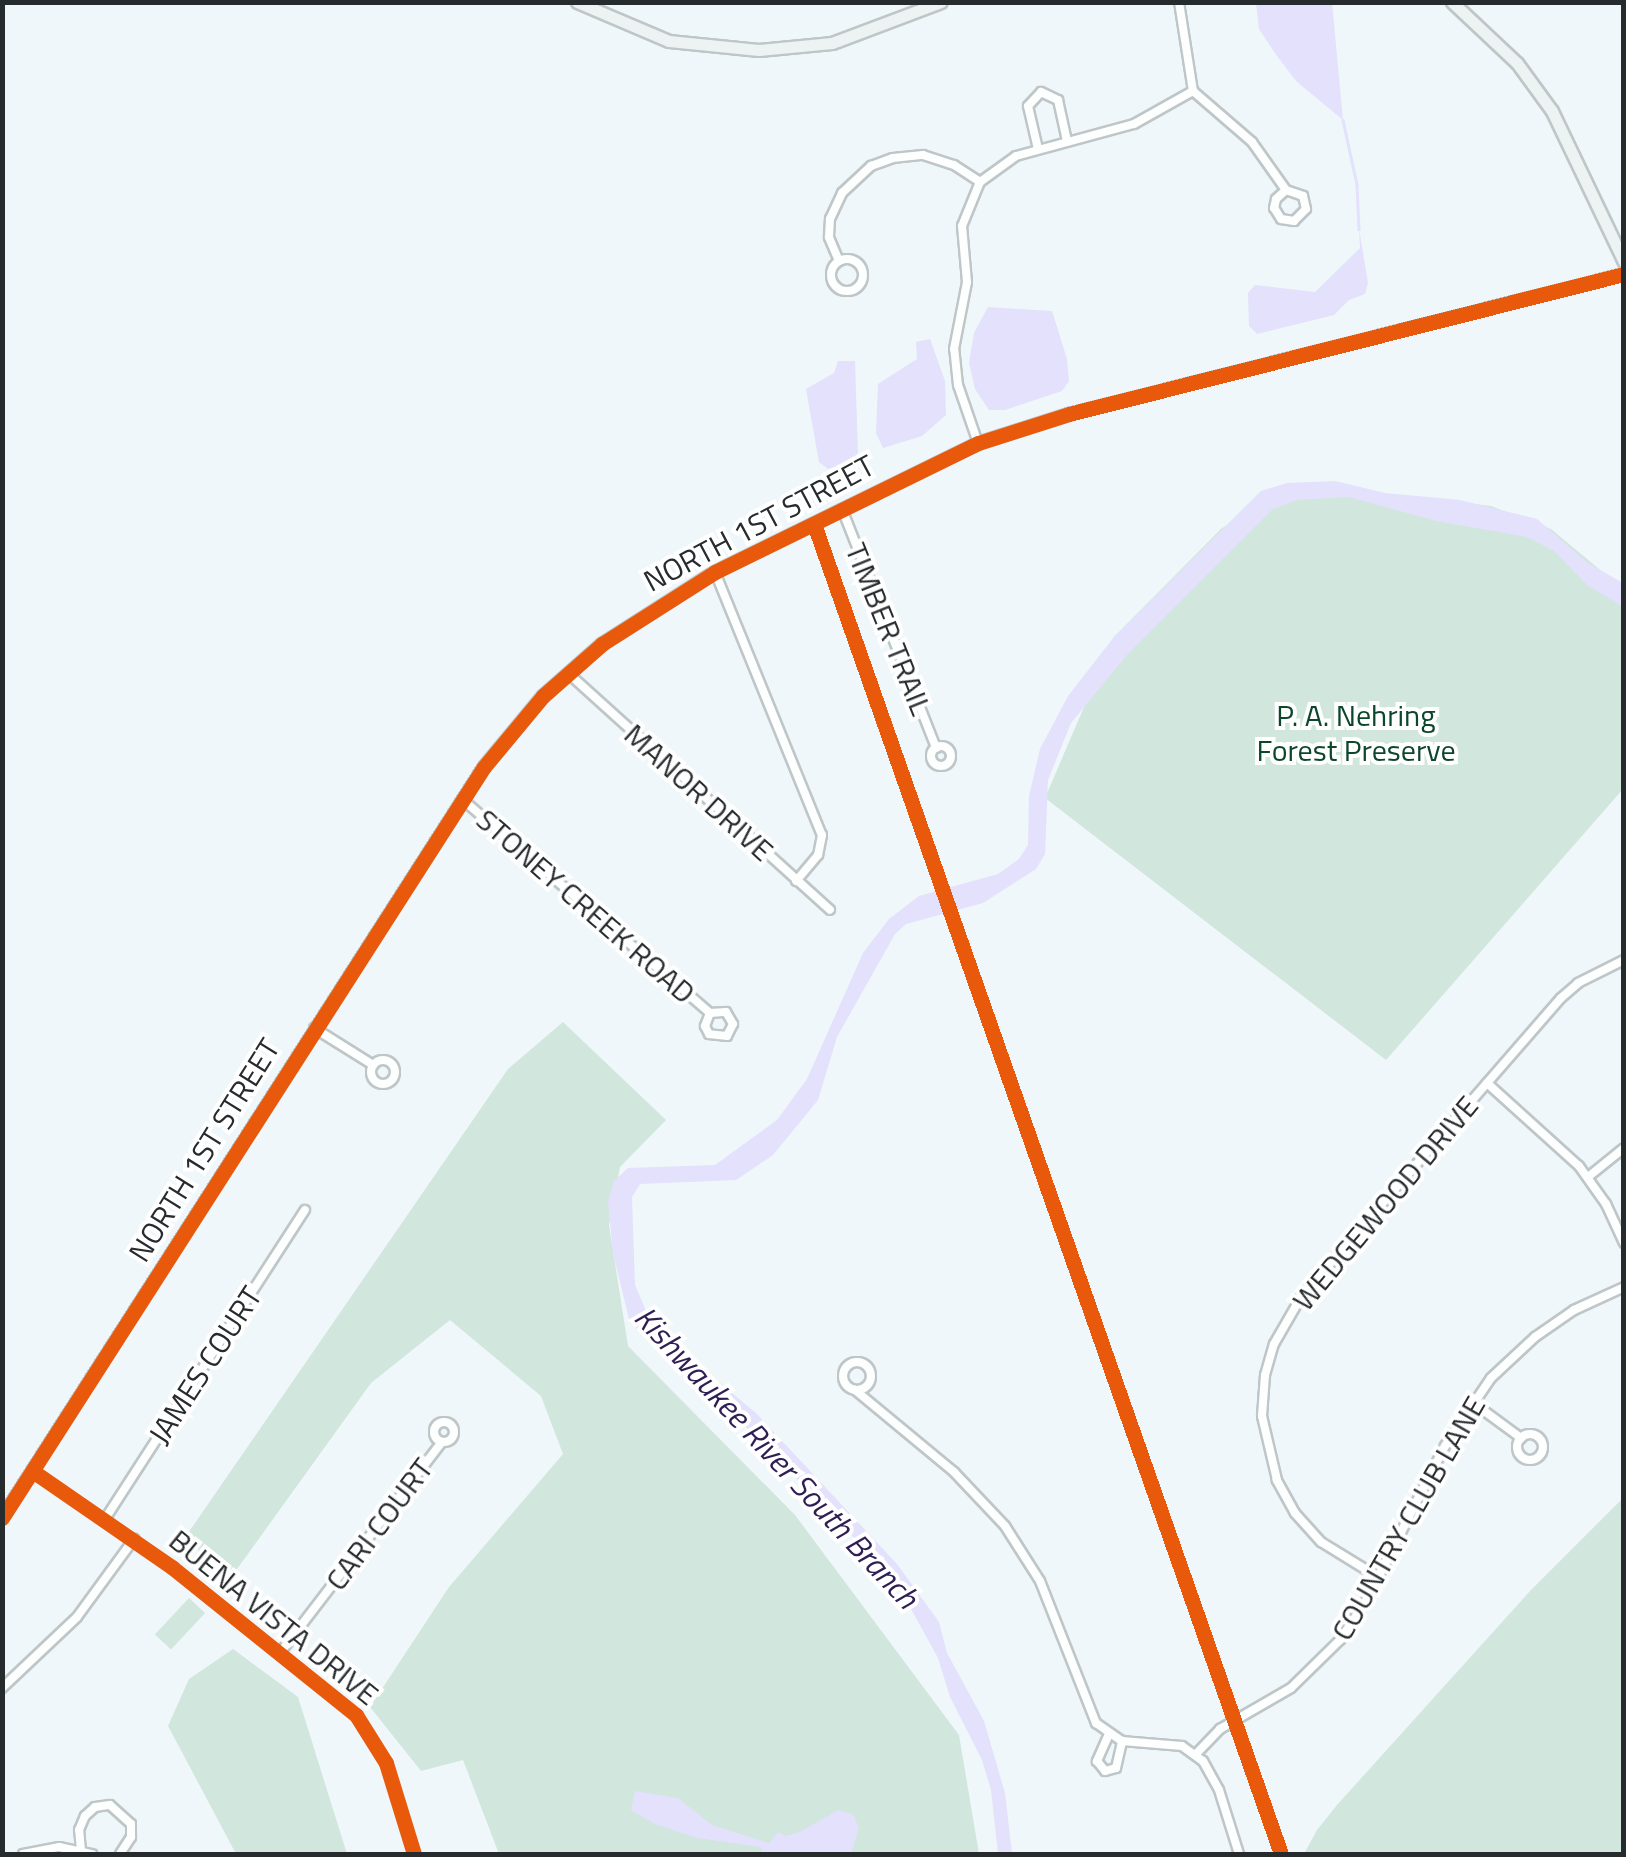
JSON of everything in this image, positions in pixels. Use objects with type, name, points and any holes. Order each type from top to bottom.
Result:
[{"type":"main road","points":[[576,2],[668,40],[758,50],[832,42],[941,2]]},
{"type":"main road","points":[[1452,2],[1517,63],[1552,111],[1624,262]]},
{"type":"street","points":[[1180,2],[1193,91],[1252,142],[1286,190]]},
{"type":"street","points":[[978,444],[958,385],[954,350],[967,282],[962,226],[980,182],[1006,162],[1038,149],[1134,124],[1193,91]]},
{"type":"street","points":[[1038,149],[1028,106],[1041,92],[1058,100],[1067,141]]},
{"type":"street","points":[[840,261],[852,260],[862,269],[861,282],[852,290],[840,289],[832,279],[840,261],[829,237],[830,220],[842,193],[871,166],[893,158],[923,155],[954,165],[980,182]]},
{"type":"street","points":[[1286,190],[1296,190],[1305,200],[1305,213],[1294,221],[1281,219],[1274,208],[1278,195],[1286,190]]},
{"type":"street","name":"NORTH 1ST STREET","points":[[2,1518],[462,799],[526,714],[568,673],[662,602],[715,572],[978,444],[1069,414],[1624,274]]},
{"type":"street","name":"TIMBER TRAIL","points":[[842,509],[936,748]]},
{"type":"street","points":[[715,572],[822,835],[818,855],[796,881]]},
{"type":"street","name":"MANOR DRIVE","points":[[568,673],[830,910]]},
{"type":"street","name":"STONEY CREEK ROAD","points":[[462,799],[710,1013]]},
{"type":"street","name":"WEDGEWOOD DRIVE","points":[[1378,1578],[1321,1542],[1288,1502],[1272,1466],[1264,1432],[1265,1375],[1278,1333],[1302,1297],[1571,988],[1624,960]]},
{"type":"street","points":[[314,1028],[374,1065]]},
{"type":"street","points":[[1487,1084],[1564,1150],[1588,1177],[1624,1243]]},
{"type":"street","points":[[1588,1177],[1624,1148]]},
{"type":"street","name":"JAMES COURT","points":[[105,1519],[305,1210]]},
{"type":"street","name":"COUNTRY CLUB LANE","points":[[1196,1754],[1220,1728],[1284,1693],[1340,1640],[1378,1578],[1472,1402],[1535,1337],[1574,1310],[1624,1286]]},
{"type":"street","points":[[854,1390],[954,1472],[1005,1526],[1040,1580],[1086,1706],[1110,1734],[1122,1742],[1172,1744],[1196,1754],[1212,1773],[1239,1854]]},
{"type":"street","points":[[1472,1402],[1520,1438]]},
{"type":"street","name":"CARI COURT","points":[[280,1653],[442,1442]]},
{"type":"street","name":"BUENA VISTA DRIVE","points":[[34,1472],[134,1539],[347,1707],[372,1735],[386,1763],[414,1854]]},
{"type":"street","points":[[2,1688],[76,1617],[134,1539]]},
{"type":"street","points":[[1110,1734],[1098,1757],[1105,1771],[1116,1768],[1122,1742]]},
{"type":"street","points":[[81,1850],[79,1830],[85,1816],[95,1807],[110,1805],[131,1824],[131,1837],[120,1854]]},
{"type":"street","points":[[23,1854],[59,1847],[92,1854]]},
{"type":"green space","name":"P. A. Nehring Forest Preserve","points":[[1287,483],[1491,506],[1551,529],[1623,589],[1623,789],[1386,1060],[1045,798],[1114,637],[1221,529]]},
{"type":"green space","points":[[563,1022],[666,1120],[620,1167],[609,1225],[628,1346],[795,1515],[959,1735],[979,1854],[499,1854],[463,1760],[421,1771],[370,1707],[449,1587],[563,1454],[541,1396],[450,1320],[371,1383],[232,1576],[184,1539],[508,1069]]},
{"type":"green space","points":[[1623,1498],[1623,1854],[1304,1854],[1337,1805],[1530,1591]]},
{"type":"green space","points":[[189,1598],[205,1613],[171,1650],[155,1635]]},
{"type":"green space","points":[[233,1649],[298,1697],[347,1854],[236,1854],[168,1726],[189,1679]]},
{"type":"water","points":[[1256,3],[1332,3],[1343,120],[1296,81],[1277,56],[1259,29]]},
{"type":"water","points":[[1359,229],[1368,283],[1365,294],[1349,300],[1334,315],[1257,334],[1249,326],[1248,293],[1255,285],[1315,292],[1360,248]]},
{"type":"water","points":[[988,307],[1052,311],[1067,359],[1069,381],[1062,391],[1005,410],[989,410],[975,389],[969,363],[974,333]]},
{"type":"water","points":[[930,339],[945,381],[946,415],[922,436],[883,448],[876,433],[878,384],[917,359],[916,342]]},
{"type":"water","points":[[838,361],[855,361],[858,453],[851,462],[828,469],[819,462],[806,389],[834,373]]},
{"type":"water","name":"Kishwaukee River South Branch","points":[[1335,481],[1385,493],[1460,500],[1537,519],[1588,563],[1623,583],[1623,607],[1587,585],[1554,551],[1527,537],[1436,521],[1349,497],[1297,500],[1273,509],[1127,655],[1071,723],[1048,780],[1045,854],[1036,869],[983,903],[906,924],[895,934],[837,1037],[818,1100],[773,1155],[736,1180],[640,1184],[632,1197],[635,1285],[649,1318],[667,1339],[756,1413],[897,1564],[939,1622],[947,1653],[984,1721],[1005,1793],[1012,1854],[998,1854],[991,1790],[982,1760],[950,1697],[938,1658],[905,1598],[866,1550],[739,1420],[630,1323],[613,1253],[608,1201],[614,1181],[628,1168],[715,1165],[777,1120],[807,1079],[863,953],[889,919],[919,896],[998,874],[1019,859],[1028,845],[1029,796],[1040,749],[1068,696],[1114,637],[1261,491],[1287,483]]},
{"type":"water","points":[[635,1791],[678,1798],[712,1825],[769,1843],[778,1832],[786,1836],[800,1832],[838,1810],[853,1814],[859,1828],[851,1854],[762,1854],[761,1847],[697,1838],[655,1824],[631,1810]]},
{"type":"waterway","points":[[1343,120],[1357,185],[1359,229]]},
{"type":"cycle path","points":[[2,1518],[484,767],[543,696],[602,644],[715,572],[978,443],[1069,414],[1624,274]]},
{"type":"cycle path","points":[[814,524],[1281,1854]]},
{"type":"cycle path","points":[[34,1472],[173,1568],[356,1715],[386,1763],[414,1854]]}]
